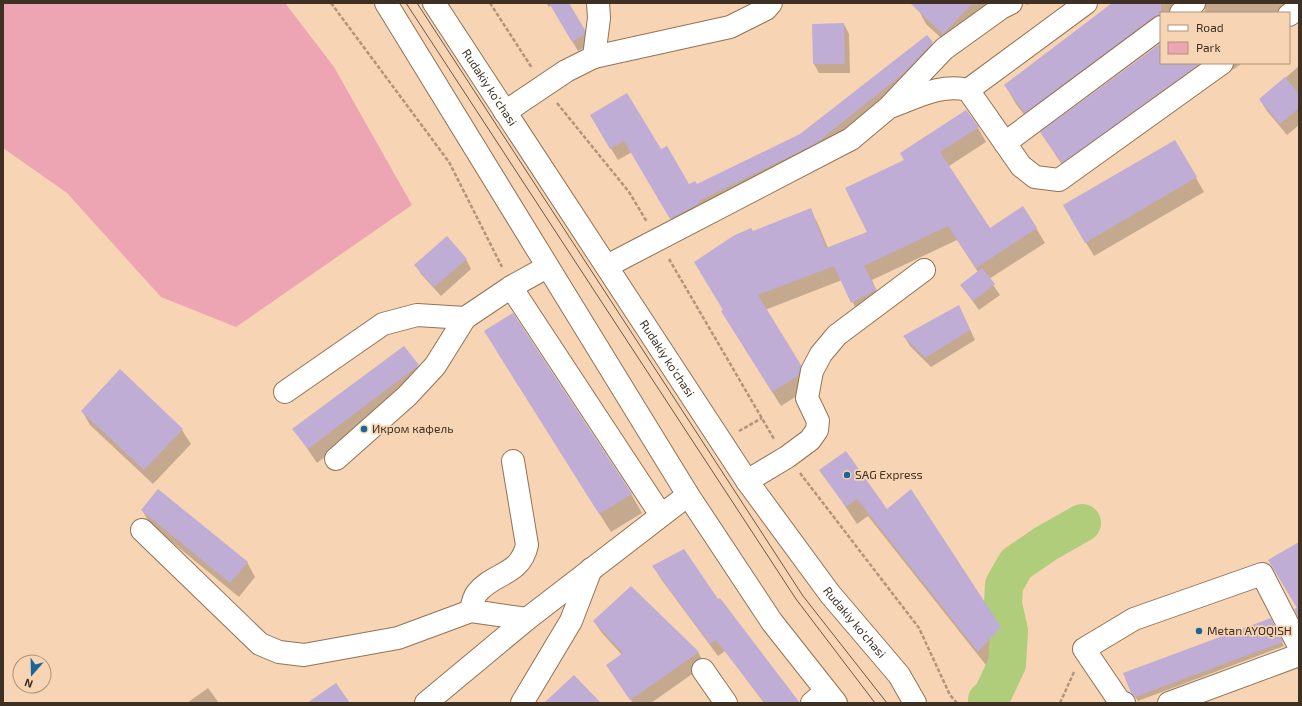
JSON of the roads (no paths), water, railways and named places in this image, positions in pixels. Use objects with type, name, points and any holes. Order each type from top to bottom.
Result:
[{"type":"main road","points":[[386,3],[688,495],[825,699]]},
{"type":"main road","name":"Rudakiy ko'chasi","points":[[434,3],[747,481],[830,594],[899,675],[915,703]]},
{"type":"main road","points":[[594,57],[599,18],[598,3]]},
{"type":"main road","points":[[505,112],[566,71],[594,57],[730,27],[766,9],[771,3]]},
{"type":"main road","points":[[607,266],[851,139],[888,108],[944,49],[1001,8],[1011,3]]},
{"type":"main road","points":[[968,90],[1086,3]]},
{"type":"main road","points":[[1182,12],[1194,3]]},
{"type":"main road","points":[[1290,14],[1299,8]]},
{"type":"main road","points":[[1004,143],[1160,28]]},
{"type":"main road","points":[[888,108],[943,88],[957,87],[968,90],[1021,166],[1035,177],[1059,180],[1221,64]]},
{"type":"main road","points":[[336,459],[407,396],[436,366],[465,318],[511,287],[548,267]]},
{"type":"main road","points":[[747,481],[787,457],[810,440],[817,430],[818,421],[807,398],[812,372],[821,354],[838,336],[924,270]]},
{"type":"main road","points":[[511,287],[661,515]]},
{"type":"main road","points":[[285,392],[383,324],[417,315],[465,318]]},
{"type":"main road","points":[[471,611],[476,594],[487,583],[518,565],[524,557],[527,546],[513,461]]},
{"type":"main road","points":[[426,703],[528,619],[688,495]]},
{"type":"main road","points":[[142,530],[260,644],[279,652],[304,655],[398,638],[471,611],[528,619]]},
{"type":"main road","points":[[522,703],[572,621],[592,569]]},
{"type":"main road","points":[[1124,703],[1120,702],[1084,649],[1134,619],[1262,574],[1299,646]]},
{"type":"main road","points":[[1169,703],[1299,656]]},
{"type":"main road","points":[[703,670],[726,703]]},
{"type":"waterway","points":[[987,700],[992,696],[1007,664],[1009,631],[1003,604],[1004,585],[1016,564],[1045,544],[1082,523]]},
{"type":"tram line","points":[[406,3],[796,599],[875,703]]},
{"type":"tram line","points":[[417,3],[803,596],[887,703]]},
{"type":"place","name":"Икром кафель","points":[[364,429]]},
{"type":"place","name":"SAG Express","points":[[847,475]]},
{"type":"place","name":"Metan AYOQISH","points":[[1199,631]]}]
